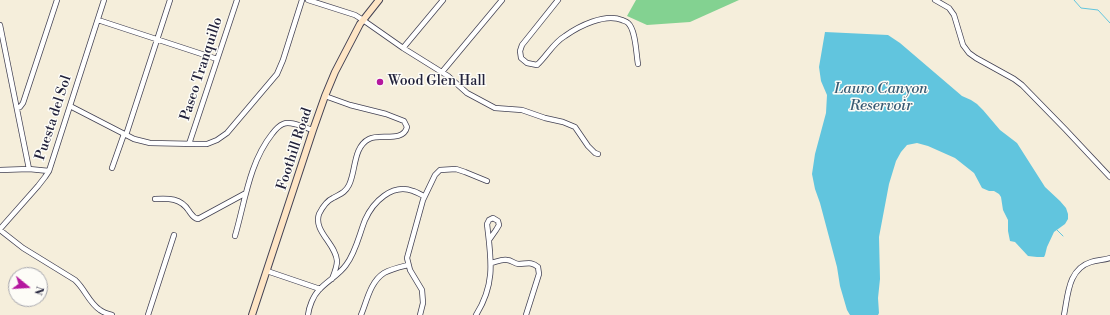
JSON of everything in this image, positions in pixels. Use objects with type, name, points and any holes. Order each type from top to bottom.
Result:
[{"type":"main road","name":"Foothill Road","points":[[252,315],[325,96],[363,20],[380,0]]},
{"type":"street","points":[[17,108],[23,103],[57,0]]},
{"type":"street","name":"Puesta del Sol","points":[[0,230],[45,178],[49,170],[104,0]]},
{"type":"street","points":[[112,168],[158,39],[170,0]]},
{"type":"street","name":"Paseo Tranquillo","points":[[188,144],[236,0]]},
{"type":"street","points":[[70,106],[134,139],[150,143],[211,143],[224,136],[273,79],[281,66],[302,0]]},
{"type":"street","points":[[308,0],[321,2],[355,15],[402,48],[448,76],[467,93],[495,108],[522,110],[571,125],[575,128],[588,146],[598,154]]},
{"type":"street","points":[[402,48],[443,0]]},
{"type":"street","points":[[442,72],[502,0]]},
{"type":"street","points":[[558,0],[522,45],[520,51],[521,58],[527,63],[537,65],[564,36],[593,21],[618,19],[628,23],[633,32],[638,64]]},
{"type":"street","points":[[935,0],[949,8],[954,15],[963,45],[969,53],[1022,85],[1110,177]]},
{"type":"street","points":[[98,20],[217,59]]},
{"type":"street","points":[[0,25],[29,169]]},
{"type":"street","points":[[325,96],[350,105],[395,117],[404,121],[407,127],[404,133],[398,136],[377,136],[366,141],[360,148],[352,177],[347,188],[341,194],[332,198],[326,203],[319,214],[319,228],[332,246],[337,261],[336,270],[332,279]]},
{"type":"street","points":[[235,236],[246,193],[257,160],[268,140],[279,126],[284,123],[290,123],[313,130]]},
{"type":"street","points":[[420,315],[423,303],[422,290],[411,272],[407,258],[424,196],[435,175],[440,170],[456,169],[487,181]]},
{"type":"street","points":[[0,170],[49,170]]},
{"type":"street","points":[[308,315],[310,305],[317,291],[342,270],[351,258],[368,213],[380,199],[391,191],[402,189],[413,191],[424,196]]},
{"type":"street","points":[[155,199],[167,198],[179,202],[187,207],[194,218],[198,219],[246,193]]},
{"type":"street","points":[[0,230],[23,248],[75,280],[96,307],[102,312],[112,315]]},
{"type":"street","points":[[148,315],[174,235]]},
{"type":"street","points":[[476,315],[485,299],[488,288],[491,268],[489,240]]},
{"type":"street","points":[[1064,315],[1069,285],[1074,275],[1082,267],[1088,264],[1110,258]]},
{"type":"street","points":[[491,263],[510,260],[517,264],[532,263],[538,267],[539,274],[526,315]]},
{"type":"street","points":[[361,315],[370,289],[378,278],[390,270],[408,265]]},
{"type":"street","points":[[267,271],[320,289]]},
{"type":"green space","points":[[636,0],[739,0],[690,22],[647,25],[627,16]]},
{"type":"water","name":"Lauro Canyon Reservoir","points":[[825,32],[888,35],[900,43],[962,96],[977,104],[1000,130],[1017,143],[1045,187],[1066,208],[1068,214],[1068,219],[1065,224],[1054,232],[1044,257],[1028,256],[1015,242],[1010,241],[1008,220],[1003,210],[1001,197],[994,191],[989,191],[982,188],[974,173],[955,158],[928,146],[917,143],[907,145],[896,161],[889,184],[879,237],[879,313],[878,315],[850,315],[847,310],[840,286],[837,267],[812,174],[815,154],[826,113],[827,95],[821,81],[819,67]]},
{"type":"waterway","points":[[1074,0],[1081,8],[1098,10],[1110,23]]},
{"type":"waterway","points":[[1057,230],[1063,236]]},
{"type":"place","name":"Wood Glen Hall","points":[[380,82]]}]
